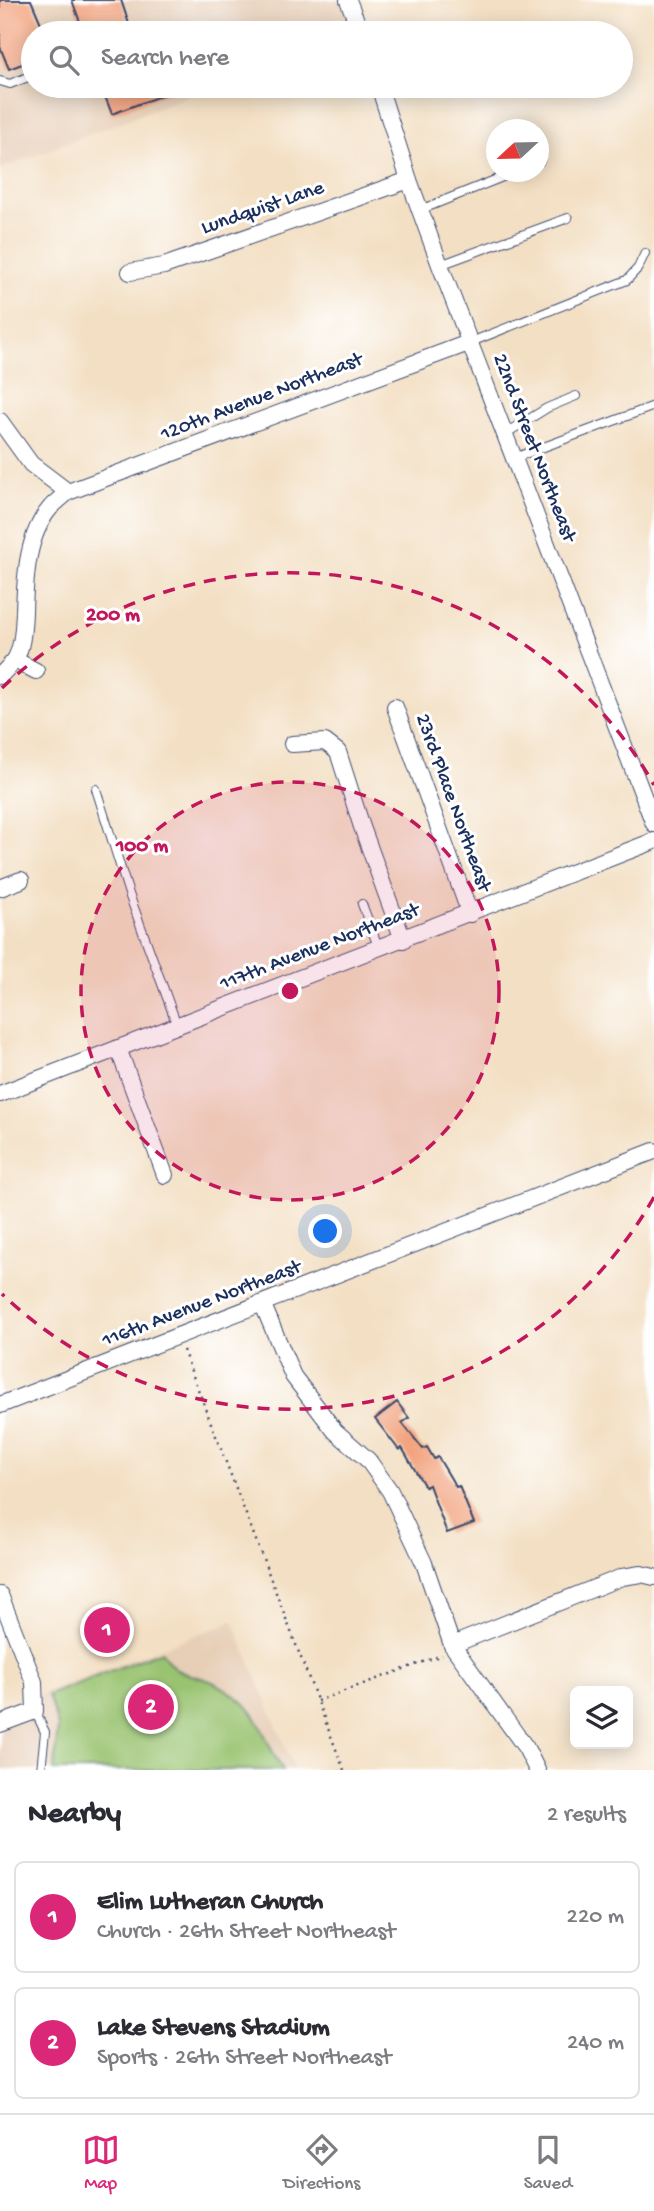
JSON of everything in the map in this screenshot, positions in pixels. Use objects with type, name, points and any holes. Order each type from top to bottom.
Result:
[{"type":"street","points":[[348,0],[356,21]]},
{"type":"street","name":"22nd Street Northeast","points":[[383,98],[440,265],[613,706],[654,824]]},
{"type":"street","name":"Lundquist Lane","points":[[130,272],[164,267],[409,180]]},
{"type":"street","name":"120th Avenue Northeast","points":[[68,492],[471,342]]},
{"type":"street","points":[[0,421],[31,464],[68,492],[50,508],[36,534],[26,573],[19,651],[15,660],[0,676]]},
{"type":"street","points":[[15,660],[36,671]]},
{"type":"street","name":"23rd Place Northeast","points":[[396,707],[470,914]]},
{"type":"street","points":[[292,744],[325,742],[338,752],[403,940]]},
{"type":"street","name":"117th Avenue Northeast","points":[[0,1094],[654,841]]},
{"type":"street","points":[[0,888],[21,880]]},
{"type":"street","points":[[118,1048],[165,1175]]},
{"type":"street","name":"116th Avenue Northeast","points":[[0,1405],[654,1151]]},
{"type":"street","points":[[263,1305],[293,1376],[335,1431],[368,1460],[390,1491],[424,1563],[452,1645],[526,1748],[537,1770]]},
{"type":"street","points":[[452,1645],[622,1577],[641,1574],[654,1577]]},
{"type":"street","points":[[0,1595],[34,1682],[35,1711],[0,1724]]},
{"type":"lane","points":[[0,82],[10,83],[21,79]]},
{"type":"lane","points":[[420,210],[490,182]]},
{"type":"lane","points":[[440,265],[568,218]]},
{"type":"lane","points":[[471,342],[628,280],[645,253]]},
{"type":"lane","points":[[505,435],[547,408],[576,396]]},
{"type":"lane","points":[[514,458],[654,406]]},
{"type":"lane","points":[[96,789],[129,894],[177,1025]]},
{"type":"lane","points":[[362,904],[379,949]]},
{"type":"lane","points":[[35,1711],[45,1732],[40,1770]]},
{"type":"path","points":[[178,1337],[344,1770]]},
{"type":"path","points":[[317,1701],[439,1657],[452,1645]]},
{"type":"shaded area","points":[[0,0],[348,0],[356,21],[21,21],[21,98],[182,98],[0,169]]},
{"type":"shaded area","points":[[233,1621],[295,1770],[0,1770],[0,1709]]},
{"type":"green space","points":[[162,1651],[179,1671],[219,1685],[245,1704],[259,1723],[283,1770],[54,1770],[58,1726],[48,1695]]},
{"type":"building","points":[[0,0],[31,0],[40,21],[21,21],[21,64],[9,69],[0,47]]},
{"type":"building","points":[[72,0],[121,0],[128,21],[80,21]]},
{"type":"building","points":[[106,98],[155,98],[112,114]]},
{"type":"building","points":[[397,1402],[409,1418],[402,1423],[423,1449],[427,1447],[434,1459],[438,1457],[456,1487],[459,1486],[474,1523],[447,1533],[429,1485],[425,1487],[402,1448],[399,1450],[375,1419]]},
{"type":"place","name":"Elim Lutheran Church","points":[[107,1630]]},
{"type":"place","name":"Lake Stevens Stadium","points":[[151,1707]]}]
